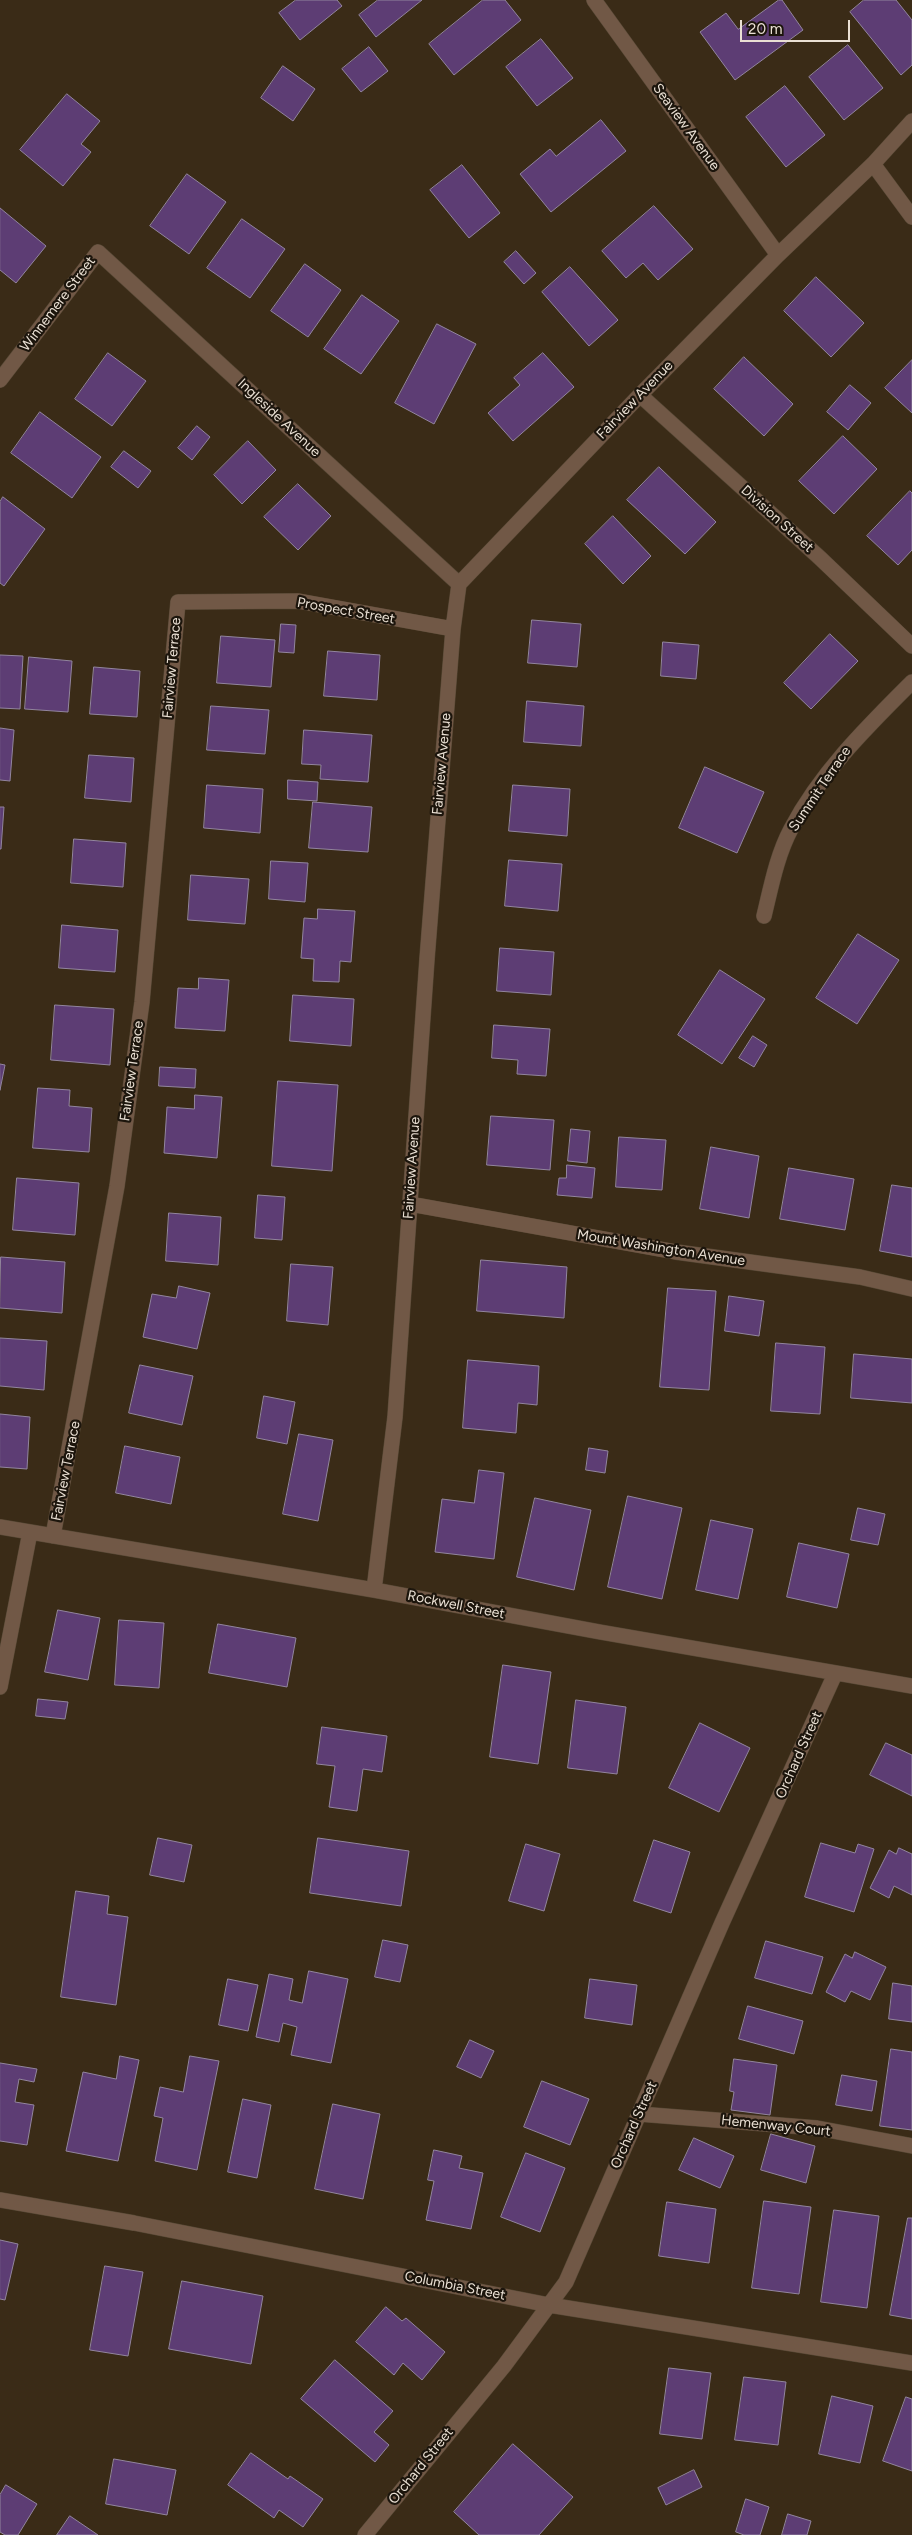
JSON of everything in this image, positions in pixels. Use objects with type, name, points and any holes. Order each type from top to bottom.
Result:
[{"type":"street","name":"Seaview Avenue","points":[[594,0],[778,255]]},
{"type":"street","name":"Fairview Avenue","points":[[374,1590],[395,1417],[453,629],[459,584],[640,395],[778,255],[873,164],[912,121]]},
{"type":"street","points":[[873,164],[912,218]]},
{"type":"street","name":"Winnemere Street","points":[[0,380],[98,252]]},
{"type":"street","name":"Ingleside Avenue","points":[[98,252],[459,584]]},
{"type":"street","name":"Division Street","points":[[640,395],[820,558],[912,646]]},
{"type":"street","name":"Prospect Street","points":[[178,602],[298,602],[453,629]]},
{"type":"street","name":"Fairview Terrace","points":[[53,1536],[117,1186],[142,1002],[178,602]]},
{"type":"street","name":"Summit Terrace","points":[[764,916],[776,871],[791,830],[818,786],[849,745],[912,682]]},
{"type":"street","name":"Mount Washington Avenue","points":[[410,1204],[676,1252],[860,1277],[912,1289]]},
{"type":"street","name":"Rockwell Street","points":[[0,1527],[374,1590],[835,1674],[912,1686]]},
{"type":"street","points":[[0,1687],[30,1532]]},
{"type":"street","name":"Orchard Street","points":[[365,2535],[504,2366],[566,2282],[722,1923],[835,1674]]},
{"type":"street","name":"Hemenway Court","points":[[639,2114],[817,2128],[912,2146]]},
{"type":"street","name":"Columbia Street","points":[[0,2200],[134,2223],[549,2305],[912,2363]]},
{"type":"building","points":[[296,0],[337,0],[342,6],[300,40],[279,13]]},
{"type":"building","points":[[378,0],[422,0],[376,37],[359,15]]},
{"type":"building","points":[[483,0],[505,0],[521,20],[454,75],[429,44]]},
{"type":"building","points":[[779,0],[782,0],[803,30],[735,80],[700,32],[726,13],[738,29]]},
{"type":"building","points":[[864,0],[896,0],[912,20],[912,65],[901,75],[850,12]]},
{"type":"building","points":[[541,39],[573,78],[537,106],[506,67]]},
{"type":"building","points":[[848,45],[883,88],[844,120],[809,77]]},
{"type":"building","points":[[369,47],[388,71],[361,92],[342,69]]},
{"type":"building","points":[[283,66],[315,89],[293,121],[261,98]]},
{"type":"building","points":[[785,86],[825,135],[786,167],[746,117]]},
{"type":"building","points":[[67,94],[100,121],[81,144],[91,152],[63,186],[20,150]]},
{"type":"building","points":[[601,120],[626,151],[551,212],[520,174],[550,149],[556,156]]},
{"type":"building","points":[[462,165],[500,213],[469,238],[430,190]]},
{"type":"building","points":[[187,174],[226,202],[189,254],[150,226]]},
{"type":"building","points":[[654,206],[693,249],[658,280],[643,263],[626,278],[602,251]]},
{"type":"building","points":[[0,208],[46,246],[16,283],[0,270]]},
{"type":"building","points":[[242,219],[285,249],[250,298],[207,268]]},
{"type":"building","points":[[516,251],[536,273],[524,284],[504,262]]},
{"type":"building","points":[[305,264],[341,290],[308,337],[271,311]]},
{"type":"building","points":[[570,267],[618,320],[589,346],[542,292]]},
{"type":"building","points":[[816,277],[864,323],[831,357],[784,311]]},
{"type":"building","points":[[362,295],[399,321],[361,374],[324,349]]},
{"type":"building","points":[[437,324],[476,344],[434,424],[395,403]]},
{"type":"building","points":[[108,353],[146,381],[112,426],[75,399]]},
{"type":"building","points":[[543,353],[574,387],[513,441],[488,413],[520,385],[514,378]]},
{"type":"building","points":[[744,357],[793,404],[764,436],[714,389]]},
{"type":"building","points":[[912,360],[912,413],[885,388]]},
{"type":"building","points":[[850,385],[871,403],[848,430],[827,412]]},
{"type":"building","points":[[40,412],[101,457],[72,498],[11,453]]},
{"type":"building","points":[[197,426],[210,437],[192,460],[178,448]]},
{"type":"building","points":[[843,436],[877,469],[834,514],[799,481]]},
{"type":"building","points":[[248,441],[276,470],[242,504],[214,475]]},
{"type":"building","points":[[124,451],[151,471],[138,488],[111,467]]},
{"type":"building","points":[[659,467],[716,522],[685,554],[627,500]]},
{"type":"building","points":[[298,484],[331,516],[298,550],[264,517]]},
{"type":"building","points":[[910,491],[912,493],[912,550],[898,565],[867,536]]},
{"type":"building","points":[[3,497],[45,529],[4,586],[0,583],[0,502]]},
{"type":"building","points":[[613,516],[651,556],[623,584],[585,544]]},
{"type":"building","points":[[532,620],[581,624],[577,667],[528,663]]},
{"type":"building","points":[[281,624],[296,625],[294,653],[279,652]]},
{"type":"building","points":[[830,634],[858,661],[811,709],[784,683]]},
{"type":"building","points":[[221,636],[275,640],[271,687],[217,683]]},
{"type":"building","points":[[663,642],[699,645],[696,679],[661,676]]},
{"type":"building","points":[[328,651],[380,655],[377,700],[324,696]]},
{"type":"building","points":[[0,655],[23,656],[20,709],[0,708]]},
{"type":"building","points":[[29,657],[72,661],[68,712],[25,709]]},
{"type":"building","points":[[94,667],[140,671],[137,717],[90,714]]},
{"type":"building","points":[[527,701],[584,706],[581,746],[524,742]]},
{"type":"building","points":[[211,706],[269,710],[265,754],[207,750]]},
{"type":"building","points":[[0,728],[14,730],[10,781],[0,780]]},
{"type":"building","points":[[304,730],[372,735],[368,782],[320,779],[321,765],[302,764]]},
{"type":"building","points":[[89,755],[134,758],[131,802],[85,798]]},
{"type":"building","points":[[705,767],[764,792],[737,853],[679,828]]},
{"type":"building","points":[[288,780],[318,782],[317,801],[288,799]]},
{"type":"building","points":[[207,785],[263,789],[260,833],[204,828]]},
{"type":"building","points":[[513,785],[570,789],[567,836],[509,831]]},
{"type":"building","points":[[313,802],[372,807],[368,852],[309,848]]},
{"type":"building","points":[[0,807],[4,807],[1,849],[0,849]]},
{"type":"building","points":[[74,839],[126,843],[123,887],[71,883]]},
{"type":"building","points":[[509,860],[562,864],[558,911],[505,906]]},
{"type":"building","points":[[271,861],[308,863],[305,902],[269,899]]},
{"type":"building","points":[[191,875],[249,879],[245,924],[188,920]]},
{"type":"building","points":[[318,909],[355,911],[351,962],[340,961],[339,982],[313,981],[314,959],[301,958],[304,918],[317,919]]},
{"type":"building","points":[[62,925],[118,930],[115,972],[59,968]]},
{"type":"building","points":[[858,934],[899,960],[857,1024],[816,998]]},
{"type":"building","points":[[500,948],[554,952],[551,995],[497,991]]},
{"type":"building","points":[[720,970],[765,999],[722,1064],[678,1035]]},
{"type":"building","points":[[199,978],[229,980],[225,1031],[175,1028],[178,988],[198,989]]},
{"type":"building","points":[[293,995],[354,999],[351,1046],[290,1041]]},
{"type":"building","points":[[55,1005],[114,1009],[110,1065],[51,1060]]},
{"type":"building","points":[[494,1025],[550,1029],[546,1076],[517,1074],[518,1060],[492,1058]]},
{"type":"building","points":[[753,1036],[767,1045],[754,1067],[739,1058]]},
{"type":"building","points":[[0,1064],[5,1065],[0,1090]]},
{"type":"building","points":[[160,1067],[196,1069],[195,1088],[159,1086]]},
{"type":"building","points":[[278,1081],[338,1085],[332,1171],[272,1166]]},
{"type":"building","points":[[38,1088],[70,1090],[69,1106],[92,1108],[89,1152],[33,1148]]},
{"type":"building","points":[[195,1095],[222,1097],[217,1158],[164,1153],[167,1107],[194,1109]]},
{"type":"building","points":[[491,1116],[554,1120],[550,1170],[487,1165]]},
{"type":"building","points":[[571,1129],[590,1131],[587,1163],[568,1161]]},
{"type":"building","points":[[619,1137],[666,1140],[662,1190],[616,1187]]},
{"type":"building","points":[[711,1147],[759,1156],[749,1218],[700,1209]]},
{"type":"building","points":[[567,1165],[595,1168],[592,1198],[557,1195],[559,1178],[566,1178]]},
{"type":"building","points":[[789,1168],[854,1179],[845,1230],[780,1219]]},
{"type":"building","points":[[17,1178],[79,1183],[75,1235],[13,1230]]},
{"type":"building","points":[[892,1185],[912,1188],[912,1257],[880,1251]]},
{"type":"building","points":[[258,1195],[285,1197],[282,1240],[255,1238]]},
{"type":"building","points":[[169,1213],[221,1217],[218,1265],[166,1261]]},
{"type":"building","points":[[1,1257],[65,1262],[62,1313],[0,1308]]},
{"type":"building","points":[[481,1260],[567,1267],[564,1318],[477,1311]]},
{"type":"building","points":[[291,1264],[333,1267],[328,1325],[287,1321]]},
{"type":"building","points":[[179,1286],[210,1293],[197,1349],[143,1337],[152,1294],[176,1298]]},
{"type":"building","points":[[668,1288],[716,1291],[709,1390],[660,1387]]},
{"type":"building","points":[[729,1296],[764,1301],[759,1336],[725,1331]]},
{"type":"building","points":[[0,1338],[47,1341],[44,1390],[0,1386]]},
{"type":"building","points":[[776,1343],[825,1347],[820,1414],[771,1411]]},
{"type":"building","points":[[854,1354],[912,1359],[912,1403],[851,1398]]},
{"type":"building","points":[[468,1360],[539,1366],[537,1405],[518,1403],[516,1433],[463,1428]]},
{"type":"building","points":[[140,1365],[193,1376],[182,1425],[129,1413]]},
{"type":"building","points":[[264,1396],[295,1402],[287,1444],[257,1438]]},
{"type":"building","points":[[0,1414],[30,1417],[27,1469],[0,1467]]},
{"type":"building","points":[[299,1434],[333,1440],[318,1521],[283,1514]]},
{"type":"building","points":[[125,1446],[180,1457],[171,1504],[116,1493]]},
{"type":"building","points":[[589,1448],[608,1451],[605,1473],[586,1470]]},
{"type":"building","points":[[479,1470],[504,1473],[494,1559],[435,1552],[442,1499],[474,1503]]},
{"type":"building","points":[[628,1496],[682,1508],[662,1599],[608,1587]]},
{"type":"building","points":[[535,1498],[591,1510],[574,1590],[517,1577]]},
{"type":"building","points":[[858,1508],[885,1514],[878,1545],[851,1540]]},
{"type":"building","points":[[711,1520],[753,1529],[738,1599],[696,1590]]},
{"type":"building","points":[[799,1543],[849,1554],[837,1608],[787,1597]]},
{"type":"building","points":[[58,1610],[100,1618],[88,1680],[45,1672]]},
{"type":"building","points":[[119,1620],[164,1623],[159,1688],[115,1685]]},
{"type":"building","points":[[218,1624],[296,1638],[287,1687],[209,1673]]},
{"type":"building","points":[[503,1665],[551,1672],[538,1764],[490,1757]]},
{"type":"building","points":[[38,1699],[68,1702],[65,1719],[36,1716]]},
{"type":"building","points":[[576,1700],[626,1707],[617,1774],[568,1768]]},
{"type":"building","points":[[700,1723],[750,1748],[719,1812],[669,1788]]},
{"type":"building","points":[[322,1727],[387,1736],[382,1772],[363,1769],[357,1811],[329,1807],[335,1766],[317,1764]]},
{"type":"building","points":[[886,1743],[912,1755],[912,1796],[870,1775]]},
{"type":"building","points":[[158,1838],[192,1845],[184,1882],[150,1875]]},
{"type":"building","points":[[318,1838],[409,1851],[401,1906],[310,1893]]},
{"type":"building","points":[[654,1840],[690,1852],[671,1913],[634,1901]]},
{"type":"building","points":[[821,1843],[855,1853],[858,1844],[874,1849],[854,1912],[805,1897]]},
{"type":"building","points":[[526,1844],[560,1854],[544,1911],[509,1901]]},
{"type":"building","points":[[899,1848],[912,1854],[912,1895],[894,1886],[889,1898],[870,1888],[889,1850],[896,1854]]},
{"type":"building","points":[[76,1891],[109,1896],[107,1914],[128,1917],[116,2005],[61,1997]]},
{"type":"building","points":[[383,1940],[408,1945],[400,1982],[375,1977]]},
{"type":"building","points":[[766,1941],[823,1957],[812,1994],[755,1978]]},
{"type":"building","points":[[855,1952],[886,1967],[870,2000],[851,1991],[845,2002],[826,1992],[845,1954],[852,1958]]},
{"type":"building","points":[[309,1971],[348,1979],[331,2063],[291,2055],[297,2027],[283,2023],[279,2042],[256,2037],[269,1974],[293,1979],[289,2000],[302,2003]]},
{"type":"building","points":[[228,1979],[258,1985],[248,2031],[219,2025]]},
{"type":"building","points":[[590,1979],[637,1985],[632,2025],[585,2018]]},
{"type":"building","points":[[893,1983],[912,1986],[912,2022],[889,2019]]},
{"type":"building","points":[[748,2006],[803,2021],[794,2054],[739,2039]]},
{"type":"building","points":[[470,2040],[494,2051],[481,2078],[457,2067]]},
{"type":"building","points":[[891,2049],[912,2052],[912,2130],[880,2126]]},
{"type":"building","points":[[120,2056],[139,2060],[118,2161],[66,2151],[83,2072],[116,2079]]},
{"type":"building","points":[[190,2056],[219,2061],[197,2170],[155,2161],[163,2118],[154,2116],[160,2087],[183,2092]]},
{"type":"building","points":[[734,2059],[777,2065],[770,2115],[731,2110],[734,2092],[730,2091]]},
{"type":"building","points":[[0,2063],[37,2069],[34,2082],[19,2079],[15,2102],[34,2105],[27,2145],[0,2141]]},
{"type":"building","points":[[842,2075],[877,2081],[872,2111],[836,2105]]},
{"type":"building","points":[[542,2081],[589,2099],[570,2145],[524,2127]]},
{"type":"building","points":[[243,2099],[271,2105],[257,2178],[228,2172]]},
{"type":"building","points":[[333,2104],[380,2114],[363,2199],[315,2189]]},
{"type":"building","points":[[771,2134],[815,2146],[806,2183],[761,2170]]},
{"type":"building","points":[[694,2138],[734,2156],[720,2188],[679,2170]]},
{"type":"building","points":[[434,2150],[462,2156],[459,2168],[483,2173],[471,2229],[426,2220],[434,2181],[428,2180]]},
{"type":"building","points":[[526,2153],[565,2168],[540,2232],[501,2217]]},
{"type":"building","points":[[764,2201],[811,2207],[799,2294],[752,2288]]},
{"type":"building","points":[[667,2202],[716,2209],[709,2263],[659,2256]]},
{"type":"building","points":[[834,2210],[879,2216],[867,2308],[821,2302]]},
{"type":"building","points":[[908,2218],[912,2218],[912,2319],[890,2315]]},
{"type":"building","points":[[0,2240],[18,2244],[5,2300],[0,2299]]},
{"type":"building","points":[[105,2266],[143,2272],[128,2356],[90,2350]]},
{"type":"building","points":[[182,2281],[263,2296],[251,2364],[169,2349]]},
{"type":"building","points":[[386,2307],[402,2321],[406,2318],[445,2352],[422,2380],[403,2363],[394,2375],[356,2342]]},
{"type":"building","points":[[335,2360],[393,2411],[374,2432],[389,2445],[375,2462],[301,2399]]},
{"type":"building","points":[[669,2368],[711,2373],[702,2439],[660,2434]]},
{"type":"building","points":[[744,2377],[786,2382],[778,2445],[735,2440]]},
{"type":"building","points":[[832,2396],[873,2406],[860,2463],[819,2454]]},
{"type":"building","points":[[906,2397],[912,2399],[912,2471],[883,2461]]},
{"type":"building","points":[[513,2444],[573,2497],[539,2535],[479,2535],[454,2512]]},
{"type":"building","points":[[251,2453],[288,2479],[290,2476],[323,2499],[303,2527],[279,2510],[274,2518],[228,2485]]},
{"type":"building","points":[[114,2459],[176,2470],[167,2515],[106,2504]]},
{"type":"building","points":[[694,2470],[702,2487],[666,2505],[658,2488]]},
{"type":"building","points":[[6,2485],[37,2504],[18,2535],[5,2535],[0,2532],[0,2495]]},
{"type":"building","points":[[746,2499],[769,2507],[760,2535],[744,2535],[736,2532]]},
{"type":"building","points":[[788,2514],[811,2521],[807,2535],[782,2535]]},
{"type":"building","points":[[70,2516],[98,2535],[57,2535]]}]
